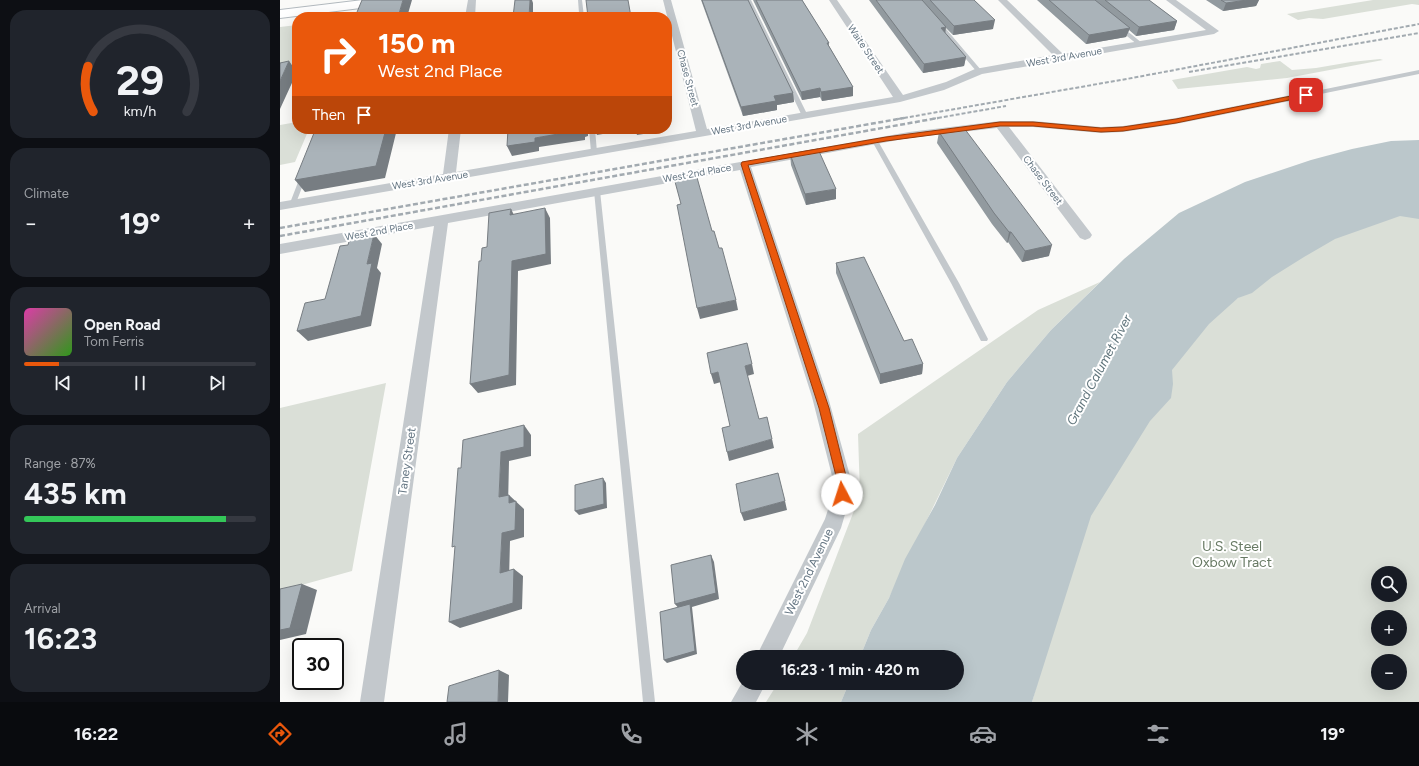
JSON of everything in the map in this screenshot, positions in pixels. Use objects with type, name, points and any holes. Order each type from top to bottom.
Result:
[{"type":"main road","points":[[298,12],[393,0]]},
{"type":"main road","points":[[280,14],[292,13]]},
{"type":"street","points":[[471,12],[472,0]]},
{"type":"street","name":"Chase Street","points":[[667,0],[670,12]]},
{"type":"street","name":"Waite Street","points":[[833,0],[900,99]]},
{"type":"street","points":[[1002,0],[1061,57]]},
{"type":"street","name":"West 3rd Avenue","points":[[280,206],[900,99],[934,91],[960,81],[979,71],[1214,31],[1170,0]]},
{"type":"street","name":"Chase Street","points":[[672,19],[703,134]]},
{"type":"street","name":"West 2nd Place","points":[[280,249],[875,141],[1000,124],[1033,124],[1101,130],[1123,129],[1176,121],[1306,95]]},
{"type":"street","name":"Chase Street","points":[[1000,124],[1085,235]]},
{"type":"street","points":[[449,177],[454,134]]},
{"type":"street","name":"West 2nd Avenue","points":[[744,164],[824,408],[842,486],[841,502],[834,521],[771,650]]},
{"type":"street","name":"Taney Street","points":[[372,702],[442,219]]},
{"type":"street","points":[[743,702],[751,690]]},
{"type":"lane","points":[[580,0],[581,12]]},
{"type":"lane","points":[[749,0],[805,116]]},
{"type":"lane","points":[[934,18],[979,71]]},
{"type":"lane","points":[[1116,24],[1140,44]]},
{"type":"lane","points":[[1306,95],[1419,72]]},
{"type":"lane","points":[[592,134],[594,152]]},
{"type":"lane","points":[[875,141],[955,283],[984,338]]},
{"type":"lane","points":[[293,203],[304,174]]},
{"type":"lane","points":[[597,191],[650,702]]},
{"type":"green space","points":[[1373,0],[1419,0],[1419,5],[1412,4],[1323,19],[1309,18],[1298,20],[1287,14]]},
{"type":"green space","points":[[292,26],[292,65],[280,66],[280,27]]},
{"type":"green space","points":[[1380,59],[1383,60],[1287,78],[1178,89],[1172,80],[1247,67],[1256,69],[1260,68],[1261,64],[1280,61],[1292,70]]},
{"type":"green space","points":[[292,123],[292,134],[307,134],[295,162],[280,165],[280,125]]},
{"type":"green space","name":"U.S. Steel Oxbow Tract","points":[[1419,200],[1419,702],[1032,702],[1085,513],[1160,384],[1203,322],[1345,224]]},
{"type":"green space","points":[[1100,282],[1051,330],[1007,382],[957,458],[889,598],[871,630],[863,650],[797,650],[807,633],[860,495],[858,434],[1038,310]]},
{"type":"green space","points":[[386,383],[352,571],[280,591],[280,408]]},
{"type":"green space","points":[[774,690],[846,690],[841,702],[766,702]]},
{"type":"water","name":"Grand Calumet River","points":[[1419,140],[1419,219],[1400,216],[1335,239],[1304,257],[1272,277],[1252,293],[1238,298],[1209,324],[1172,370],[1173,384],[1171,398],[1150,421],[1091,516],[1032,702],[841,702],[846,690],[964,690],[964,650],[863,650],[871,630],[889,598],[905,559],[935,505],[957,458],[1007,382],[1051,330],[1124,259],[1179,213],[1245,182],[1311,160],[1352,149],[1391,141]]},
{"type":"building","points":[[362,0],[403,0],[399,12],[357,12]]},
{"type":"building","points":[[515,0],[530,0],[529,12],[514,12]]},
{"type":"building","points":[[586,0],[628,0],[630,12],[587,12]]},
{"type":"building","points":[[702,0],[748,0],[793,93],[774,96],[776,101],[741,107]]},
{"type":"building","points":[[756,0],[802,0],[829,43],[827,43],[853,87],[821,92],[820,88],[801,92]]},
{"type":"building","points":[[876,0],[922,0],[946,27],[941,28],[966,57],[924,64]]},
{"type":"building","points":[[930,0],[974,0],[995,20],[954,26]]},
{"type":"building","points":[[1049,0],[1095,0],[1130,28],[1089,35]]},
{"type":"building","points":[[1105,0],[1149,0],[1177,21],[1139,27]]},
{"type":"building","points":[[1221,0],[1247,0],[1226,3]]},
{"type":"building","points":[[289,61],[280,81],[280,63]]},
{"type":"building","points":[[964,128],[1052,245],[1025,251],[994,213],[939,132]]},
{"type":"building","points":[[314,134],[385,134],[376,166],[295,180]]},
{"type":"building","points":[[508,134],[558,134],[535,138],[535,142],[507,146]]},
{"type":"building","points":[[818,149],[836,189],[805,194],[790,154]]},
{"type":"building","points":[[696,174],[712,231],[714,231],[719,248],[722,248],[736,300],[697,308],[677,205],[681,204],[674,178]]},
{"type":"building","points":[[545,208],[546,254],[512,261],[509,375],[470,384],[479,261],[481,261],[482,248],[487,247],[489,213],[511,209],[510,215]]},
{"type":"building","points":[[374,234],[367,264],[372,263],[361,316],[297,331],[305,303],[325,299],[340,246],[348,245],[350,238]]},
{"type":"building","points":[[864,257],[904,341],[912,339],[923,364],[880,374],[836,263]]},
{"type":"building","points":[[747,343],[752,364],[745,366],[759,419],[767,417],[772,439],[727,452],[722,428],[730,426],[718,372],[711,374],[707,353]]},
{"type":"building","points":[[524,425],[524,447],[501,452],[499,497],[509,495],[509,503],[516,501],[515,530],[502,533],[500,573],[514,569],[513,603],[449,622],[455,546],[452,547],[458,468],[461,468],[463,440]]},
{"type":"building","points":[[778,473],[785,501],[741,513],[736,484]]},
{"type":"building","points":[[603,478],[604,504],[575,511],[575,485]]},
{"type":"building","points":[[711,555],[716,593],[675,604],[671,565]]},
{"type":"building","points":[[302,584],[290,628],[280,630],[280,589]]},
{"type":"building","points":[[690,604],[695,651],[664,660],[660,612]]},
{"type":"building","points":[[499,670],[498,702],[447,702],[449,686]]},
{"type":"railway","points":[[898,119],[1132,78],[1419,24]]},
{"type":"railway","points":[[1189,72],[1419,33]]},
{"type":"railway","points":[[932,119],[1006,106]]},
{"type":"railway","points":[[280,228],[904,118]]},
{"type":"railway","points":[[280,236],[938,118]]},
{"type":"route","points":[[842,494],[841,476],[824,408],[744,164],[886,139],[1000,124],[1033,124],[1101,130],[1150,126],[1306,95]]}]
